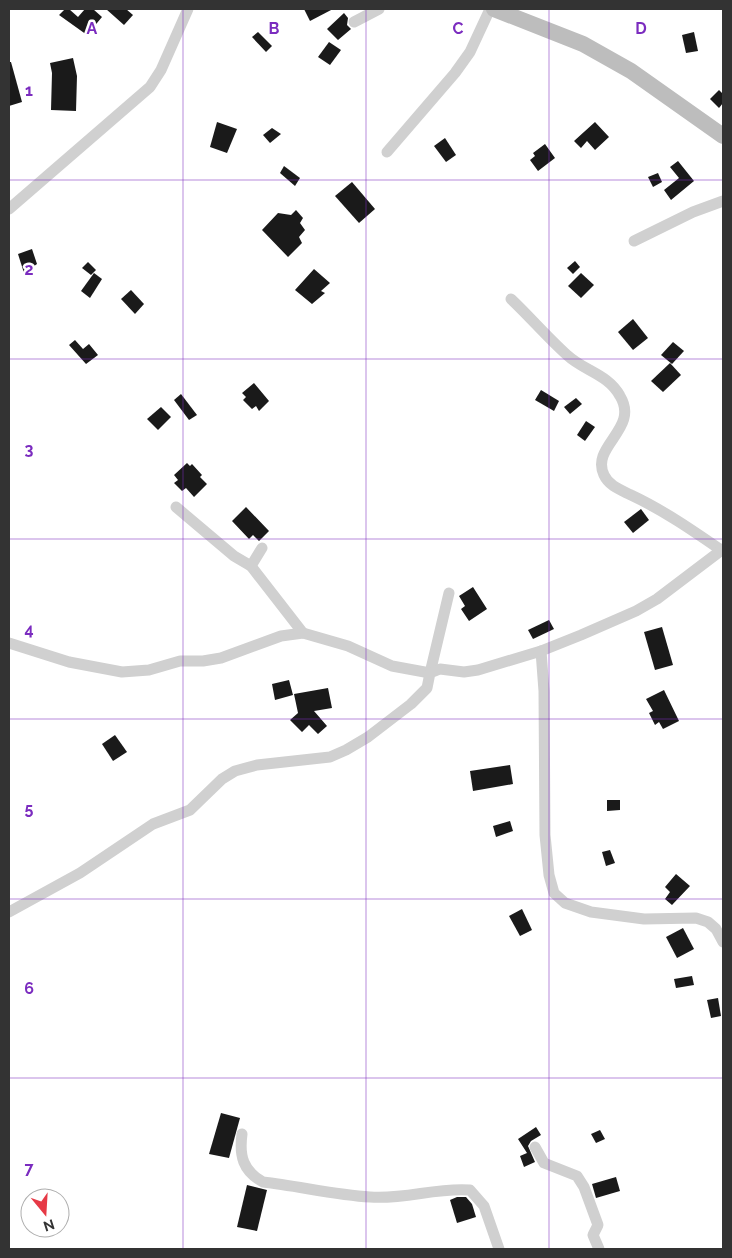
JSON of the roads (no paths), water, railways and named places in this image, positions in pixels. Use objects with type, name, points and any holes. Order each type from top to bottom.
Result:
[{"type":"main road","points":[[492,9],[582,44],[632,71],[723,136]]},
{"type":"street","points":[[9,209],[150,87],[161,70],[188,9]]},
{"type":"street","points":[[354,22],[379,9]]},
{"type":"street","points":[[387,152],[455,73],[470,52],[492,9]]},
{"type":"street","points":[[634,241],[693,212],[723,201]]},
{"type":"street","points":[[9,643],[69,662],[122,672],[149,670],[180,661],[203,661],[221,658],[281,636],[304,633],[348,646],[392,666],[430,673],[440,669],[464,672],[478,670],[541,652],[636,611],[682,582],[722,550],[658,508],[611,485],[604,476],[601,466],[604,454],[624,424],[625,412],[620,396],[611,382],[568,356],[511,299]]},
{"type":"street","points":[[176,507],[234,556],[251,566],[304,633]]},
{"type":"street","points":[[251,566],[262,548]]},
{"type":"street","points":[[9,912],[80,873],[153,824],[190,810],[222,779],[235,771],[257,765],[330,757],[368,737],[411,704],[427,688],[449,593]]},
{"type":"street","points":[[541,652],[544,691],[545,835],[549,875],[554,893],[565,903],[591,912],[644,919],[696,918],[708,922],[716,929],[723,942]]},
{"type":"street","points":[[242,1134],[240,1150],[245,1164],[252,1176],[263,1182],[370,1198],[459,1189],[470,1190],[484,1206],[499,1249]]},
{"type":"street","points":[[535,1147],[544,1163],[577,1176],[584,1187],[598,1225],[594,1235],[598,1249]]}]
